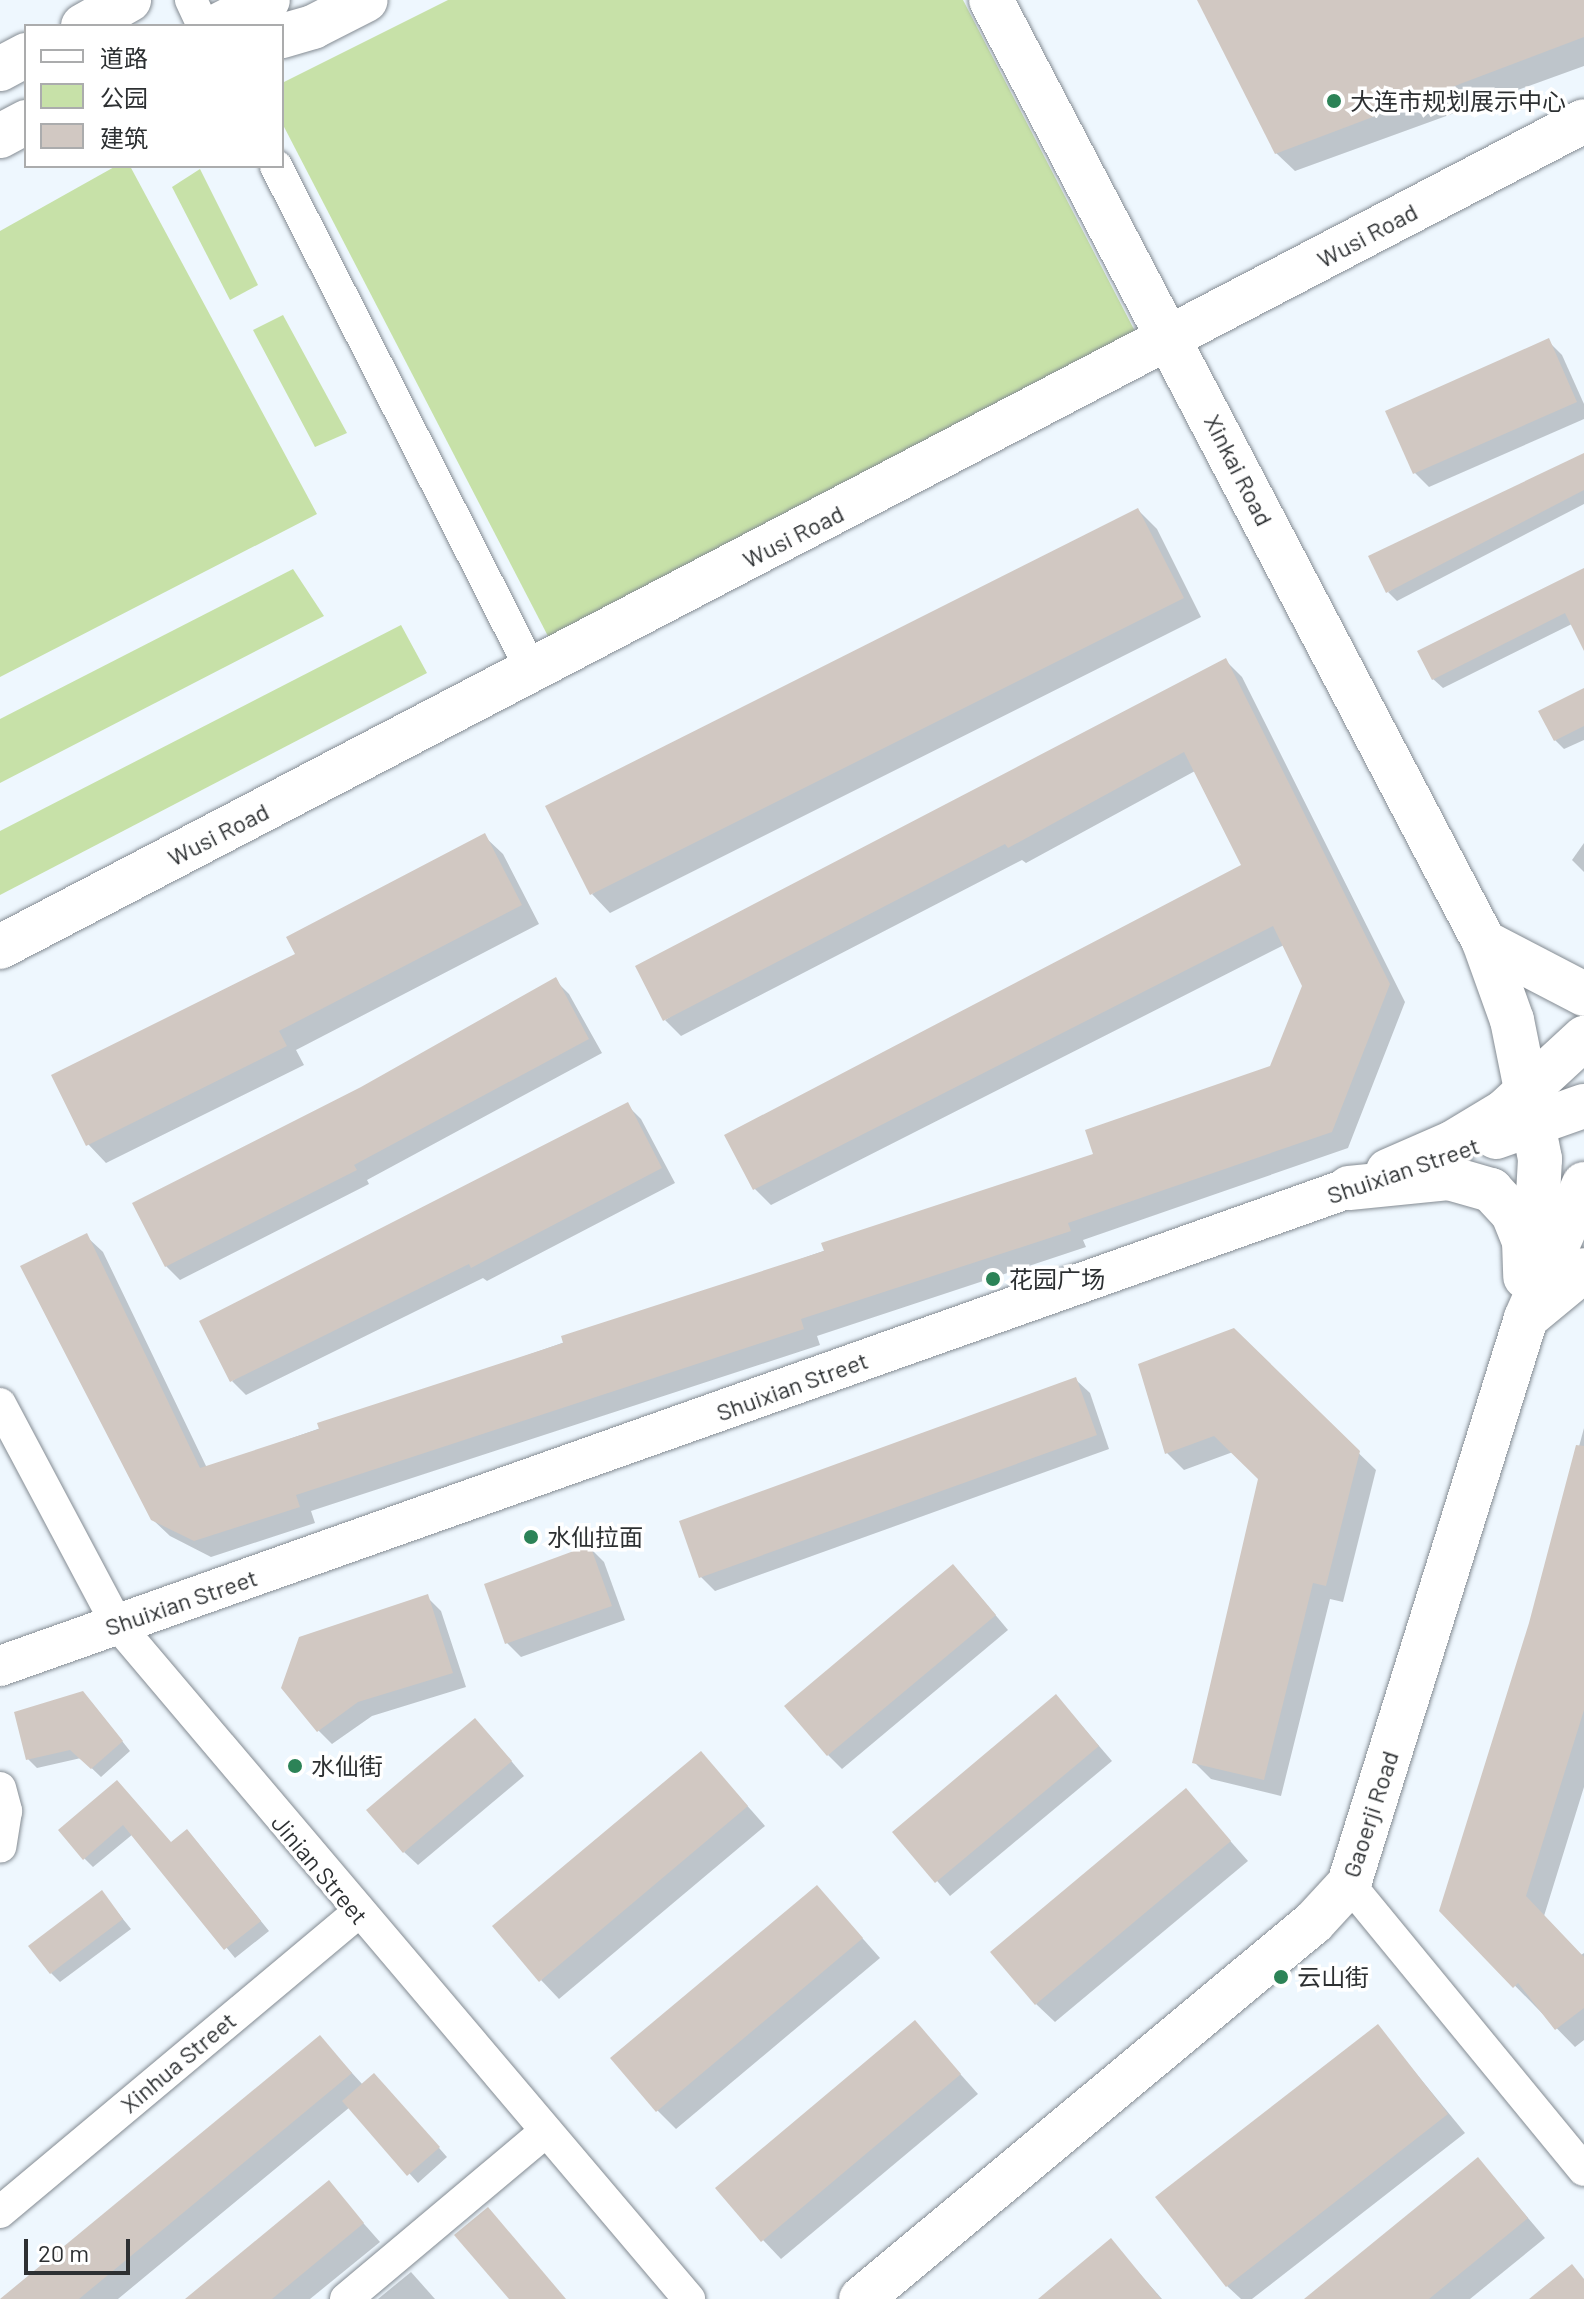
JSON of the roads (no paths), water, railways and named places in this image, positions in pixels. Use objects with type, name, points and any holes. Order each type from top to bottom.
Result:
[{"type":"main road","points":[[87,24],[129,0]]},
{"type":"main road","points":[[221,24],[268,0]]},
{"type":"main road","points":[[284,35],[313,27],[366,0]]},
{"type":"main road","name":"Xinkai Road","points":[[991,0],[1484,942],[1532,1105],[1540,1200],[1526,1318]]},
{"type":"main road","points":[[0,69],[24,56]]},
{"type":"main road","name":"Wusi Road","points":[[0,947],[533,673],[1584,121]]},
{"type":"main road","points":[[0,136],[24,123]]},
{"type":"main road","points":[[1484,942],[1584,978]]},
{"type":"main road","points":[[1484,942],[1584,994]]},
{"type":"main road","points":[[1532,1105],[1584,1038]]},
{"type":"main road","name":"Shuixian Street","points":[[1349,1188],[1532,1105],[1584,1106]]},
{"type":"main road","points":[[1349,1188],[1449,1178],[1491,1190],[1513,1214],[1524,1241],[1526,1318]]},
{"type":"main road","name":"Gaoerji Road","points":[[861,2299],[1314,1922],[1349,1884],[1526,1318],[1584,1184]]},
{"type":"main road","points":[[1526,1318],[1584,1239]]},
{"type":"main road","points":[[1526,1318],[1584,1270]]},
{"type":"street","points":[[191,0],[202,24]]},
{"type":"street","points":[[277,168],[533,673]]},
{"type":"street","name":"Shuixian Street","points":[[0,1666],[1349,1188]]},
{"type":"street","name":"Jinian Street","points":[[0,1404],[117,1624],[357,1913],[689,2299]]},
{"type":"street","points":[[0,1788],[6,1811],[0,1847]]},
{"type":"street","points":[[1349,1884],[1584,2170]]},
{"type":"street","name":"Xinhua Street","points":[[0,2212],[357,1913]]},
{"type":"street","points":[[346,2299],[545,2132]]},
{"type":"place","name":"大连市规划展示中心","points":[[1334,101]]},
{"type":"place","name":"花园广场","points":[[993,1279]]},
{"type":"place","name":"水仙拉面","points":[[531,1537]]},
{"type":"place","name":"水仙街","points":[[295,1766]]},
{"type":"place","name":"云山街","points":[[1281,1977]]}]
